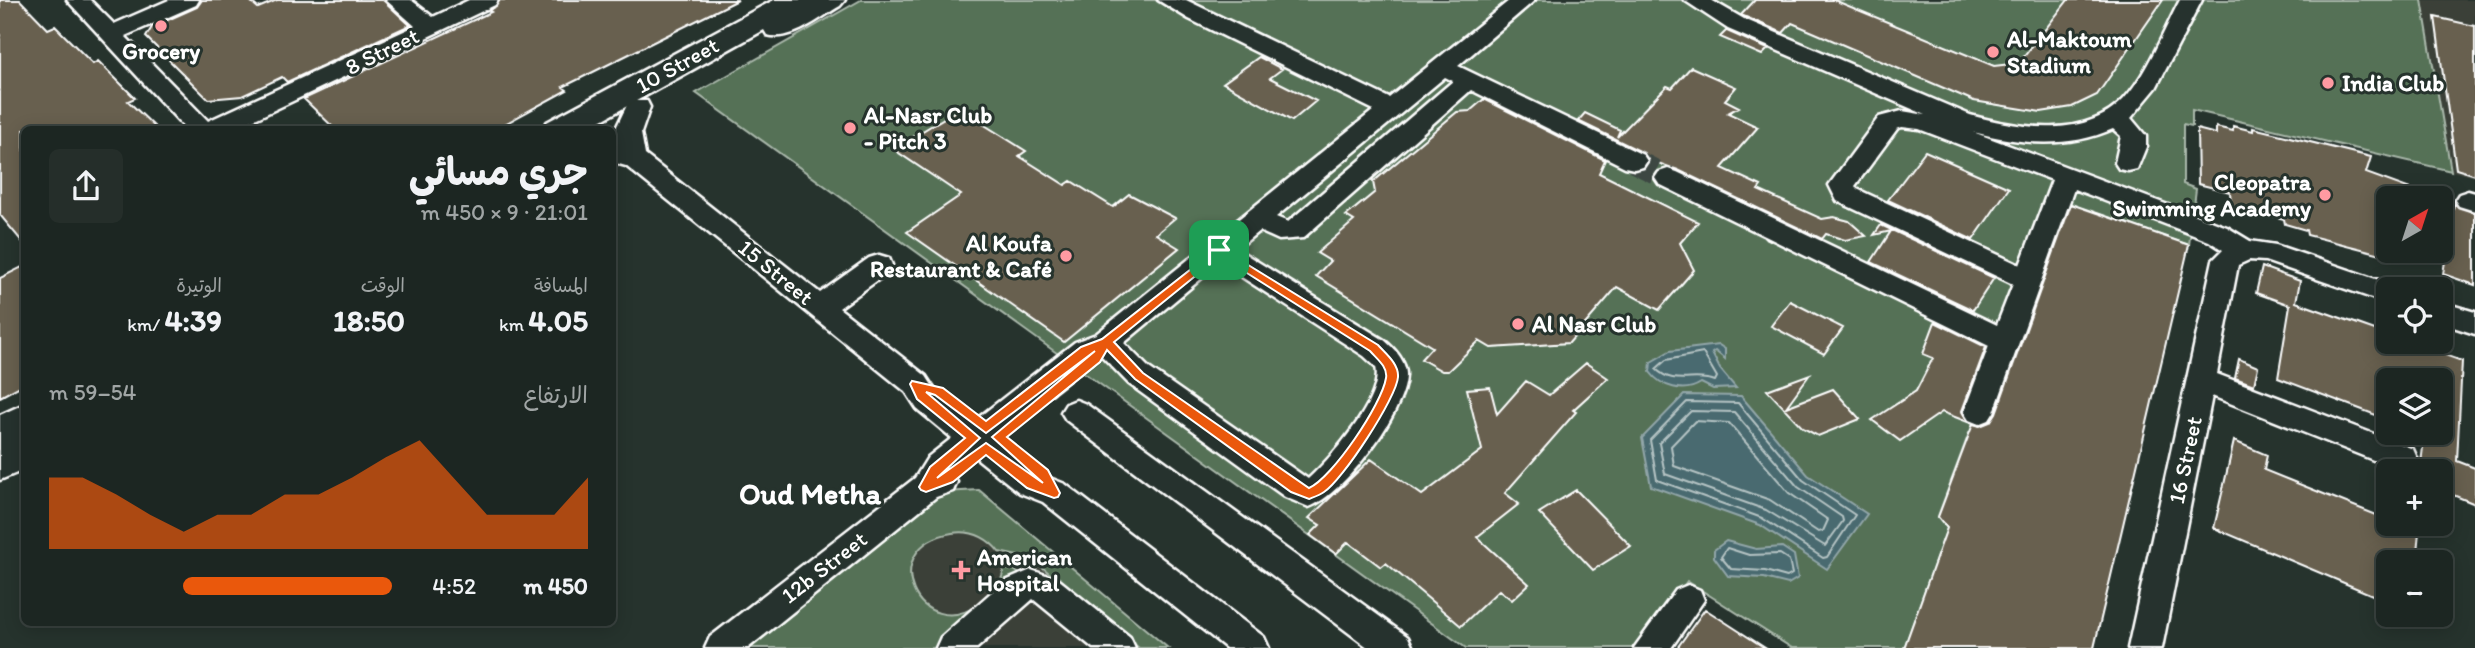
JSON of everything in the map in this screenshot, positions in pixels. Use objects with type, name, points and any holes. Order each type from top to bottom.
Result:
[{"type":"main road","name":"10 Street","points":[[565,126],[796,0]]},
{"type":"main road","name":"10 Street","points":[[604,126],[830,0]]},
{"type":"main road","points":[[0,433],[21,422]]},
{"type":"main road","points":[[0,464],[21,452]]},
{"type":"street","points":[[78,0],[198,126]]},
{"type":"street","points":[[110,34],[188,0]]},
{"type":"street","points":[[397,0],[431,27]]},
{"type":"street","name":"8 Street","points":[[218,126],[315,83],[487,0]]},
{"type":"street","points":[[1169,0],[1249,42],[1285,55],[1391,110]]},
{"type":"street","name":"12b Street","points":[[722,648],[926,487],[949,479],[986,438],[1096,358],[1106,342],[1524,0]]},
{"type":"street","points":[[1695,0],[1736,24],[1962,121],[1996,131],[2052,135],[2091,129],[2113,119],[2132,105],[2191,0]]},
{"type":"street","points":[[1443,67],[1634,161]]},
{"type":"street","points":[[1258,219],[1279,231],[1294,231],[1469,80]]},
{"type":"street","name":"8 Street","points":[[237,126],[315,83]]},
{"type":"street","name":"15 Street","points":[[638,107],[628,130],[624,156],[916,384],[921,395],[986,438],[1031,484],[1054,493],[1252,648]]},
{"type":"street","points":[[2028,280],[1851,198],[1841,188],[1888,123],[1902,118],[1923,122],[2218,234],[2241,261],[2294,262],[2376,290]]},
{"type":"street","points":[[2113,119],[2127,127],[2135,136],[2136,141],[2128,163]]},
{"type":"street","points":[[1979,412],[2066,177]]},
{"type":"street","points":[[1668,178],[2006,342]]},
{"type":"street","points":[[1106,342],[1139,376],[1296,488],[1309,494],[1322,488],[1350,454],[1380,407],[1393,377],[1390,366],[1374,348],[1219,250]]},
{"type":"street","name":"16 Street","points":[[2145,648],[2202,380],[2241,261]]},
{"type":"street","points":[[820,307],[879,265]]},
{"type":"street","points":[[2453,316],[2475,324]]},
{"type":"street","points":[[2202,380],[2402,458]]},
{"type":"street","points":[[1076,412],[1396,648]]},
{"type":"street","points":[[953,648],[1016,592],[1031,584],[1046,589],[1118,648]]},
{"type":"street","points":[[1651,648],[1688,600]]},
{"type":"shaded area","points":[[2422,0],[2475,0],[2475,177],[2451,171]]},
{"type":"shaded area","name":"American Hospital","points":[[979,490],[1168,648],[750,648]]},
{"type":"green space","name":"Al Nasr Club","points":[[861,0],[2422,0],[2451,171],[2192,110],[2192,126],[2183,124],[2183,184],[2196,189],[2189,245],[2064,202],[1983,429],[1969,433],[1938,516],[1947,528],[1904,648],[1792,648],[1687,581],[1640,648],[1466,648],[696,93]]},
{"type":"green space","points":[[979,490],[1168,648],[1139,648],[1042,567],[1022,557],[999,552],[978,536],[959,532],[928,542],[915,556],[910,573],[914,590],[924,604],[939,613],[958,613],[990,596],[999,585],[1004,569],[1014,570],[1021,575],[938,648],[750,648],[944,492]]},
{"type":"water","points":[[1719,345],[1725,349],[1725,359],[1715,351],[1712,353],[1720,369],[1736,388],[1713,389],[1701,383],[1687,388],[1673,387],[1660,382],[1650,372],[1651,362],[1670,351]]},
{"type":"water","points":[[1684,395],[1741,396],[1808,475],[1867,514],[1827,569],[1760,525],[1651,486],[1642,438]]},
{"type":"water","points":[[1726,541],[1756,549],[1782,547],[1794,555],[1798,578],[1788,584],[1764,578],[1728,576],[1714,557],[1714,550]]},
{"type":"building","points":[[0,0],[20,0],[48,29],[55,26],[93,64],[98,61],[135,98],[128,101],[154,126],[21,126],[21,240],[0,215]]},
{"type":"building","points":[[202,0],[249,0],[258,8],[277,0],[383,0],[410,25],[287,82],[282,77],[242,96],[208,99],[146,37],[152,27],[197,7]]},
{"type":"building","points":[[500,0],[738,0],[563,87],[567,90],[501,126],[332,126],[304,99],[491,12],[489,11]]},
{"type":"building","name":"Al-Maktoum Stadium","points":[[1755,0],[1834,0],[1994,66],[2019,63],[2068,0],[2163,0],[2097,95],[2072,107],[2041,112],[1974,101],[1792,23],[1783,33],[1741,15]]},
{"type":"building","points":[[2435,17],[2475,26],[2475,175],[2456,169]]},
{"type":"building","points":[[1726,31],[1768,49],[1762,55],[1720,37]]},
{"type":"building","points":[[1259,57],[1282,69],[1270,78],[1316,101],[1292,121],[1223,83]]},
{"type":"building","points":[[1691,67],[1736,87],[1725,100],[1739,107],[1728,113],[1758,127],[1722,168],[1761,186],[1758,190],[1822,219],[1834,217],[1849,221],[1866,236],[1845,240],[1826,234],[1822,239],[1678,170],[1649,160],[1644,153],[1578,121],[1585,113],[1620,130],[1617,137],[1667,86],[1672,88]]},
{"type":"building","points":[[1484,99],[1605,160],[1599,173],[1698,222],[1680,243],[1694,270],[1659,310],[1617,287],[1569,343],[1491,348],[1479,341],[1448,371],[1442,371],[1421,359],[1432,347],[1316,276],[1330,261],[1317,253],[1354,221],[1346,216],[1375,192],[1373,182],[1457,112],[1470,111]]},
{"type":"building","points":[[959,109],[1026,151],[1019,156],[1065,185],[1071,181],[1113,207],[1129,194],[1175,218],[1156,234],[1179,248],[1064,342],[907,232],[961,195],[893,149]]},
{"type":"building","name":"Cleopatra Swimming Academy","points":[[2233,126],[2253,131],[2253,128],[2371,157],[2366,173],[2402,186],[2376,186],[2376,253],[2307,235],[2306,230],[2285,224],[2284,219],[2231,205],[2230,192],[2198,184],[2197,129],[2216,134],[2216,127],[2233,131]]},
{"type":"building","points":[[1925,151],[2009,188],[1973,240],[1888,200]]},
{"type":"building","points":[[2071,204],[2189,245],[2094,648],[1904,648],[1947,528],[1938,517],[1973,424],[1980,426],[1990,422],[1996,413]]},
{"type":"building","points":[[2454,204],[2475,213],[2475,285],[2443,274],[2445,263],[2454,262]]},
{"type":"building","points":[[1881,225],[1994,278],[1973,310],[1871,262],[1891,231],[1874,235]]},
{"type":"building","points":[[2262,267],[2300,281],[2296,302],[2376,330],[2376,354],[2442,354],[2462,361],[2457,461],[2475,468],[2475,504],[2453,495],[2453,459],[2422,459],[2423,445],[2453,445],[2453,368],[2376,368],[2376,415],[2278,378],[2290,305],[2256,293]]},
{"type":"building","points":[[21,268],[21,386],[0,397],[0,278]]},
{"type":"building","points":[[1790,301],[1843,328],[1824,354],[1771,326]]},
{"type":"building","points":[[1935,322],[1986,347],[1962,411],[1968,422],[1942,412],[1900,441],[1872,420],[1916,391],[1933,358],[1923,354]]},
{"type":"building","points":[[2239,359],[2258,367],[2254,385],[2235,378]]},
{"type":"building","points":[[1586,363],[1608,378],[1573,410],[1576,412],[1505,493],[1519,504],[1477,537],[1529,584],[1512,600],[1499,590],[1461,626],[1386,563],[1381,567],[1348,542],[1336,554],[1310,535],[1320,525],[1309,518],[1371,459],[1422,495],[1482,450],[1467,389],[1490,387],[1497,414],[1526,381],[1549,395]]},
{"type":"building","points":[[1810,374],[1786,407],[1833,389],[1860,419],[1818,436],[1803,428],[1767,390]]},
{"type":"building","points":[[2234,441],[2267,455],[2264,470],[2376,515],[2376,536],[2419,536],[2417,550],[2376,550],[2376,597],[2214,528]]},
{"type":"building","points":[[1576,490],[1631,546],[1593,570],[1539,513]]},
{"type":"building","points":[[1705,609],[1765,648],[1677,648]]},
{"type":"tunnel","points":[[1634,161],[1668,178]]},
{"type":"place","name":"Grocery","points":[[161,26]]},
{"type":"place","name":"Al-Maktoum Stadium","points":[[1993,52]]},
{"type":"place","name":"India Club","points":[[2328,83]]},
{"type":"place","name":"Al-Nasr Club - Pitch 3","points":[[850,128]]},
{"type":"place","name":"Cleopatra Swimming Academy","points":[[2325,195]]},
{"type":"place","name":"Al Koufa Restaurant & Café","points":[[1066,256]]},
{"type":"place","name":"Al Nasr Club","points":[[1518,324]]},
{"type":"place","name":"American Hospital","points":[[961,570]]},
{"type":"district","name":"Oud Metha","points":[[810,493]]},
{"type":"route","points":[[1219,250],[1106,342],[1085,350],[986,428],[939,392],[916,384],[921,395],[974,438],[934,471],[926,487],[949,479],[986,448],[1031,484],[1054,493],[1044,474],[998,437],[1100,355],[1106,342],[1139,376],[1301,492],[1309,494],[1322,488],[1350,454],[1380,407],[1393,377],[1390,366],[1384,356],[1374,348],[1219,250]]}]
